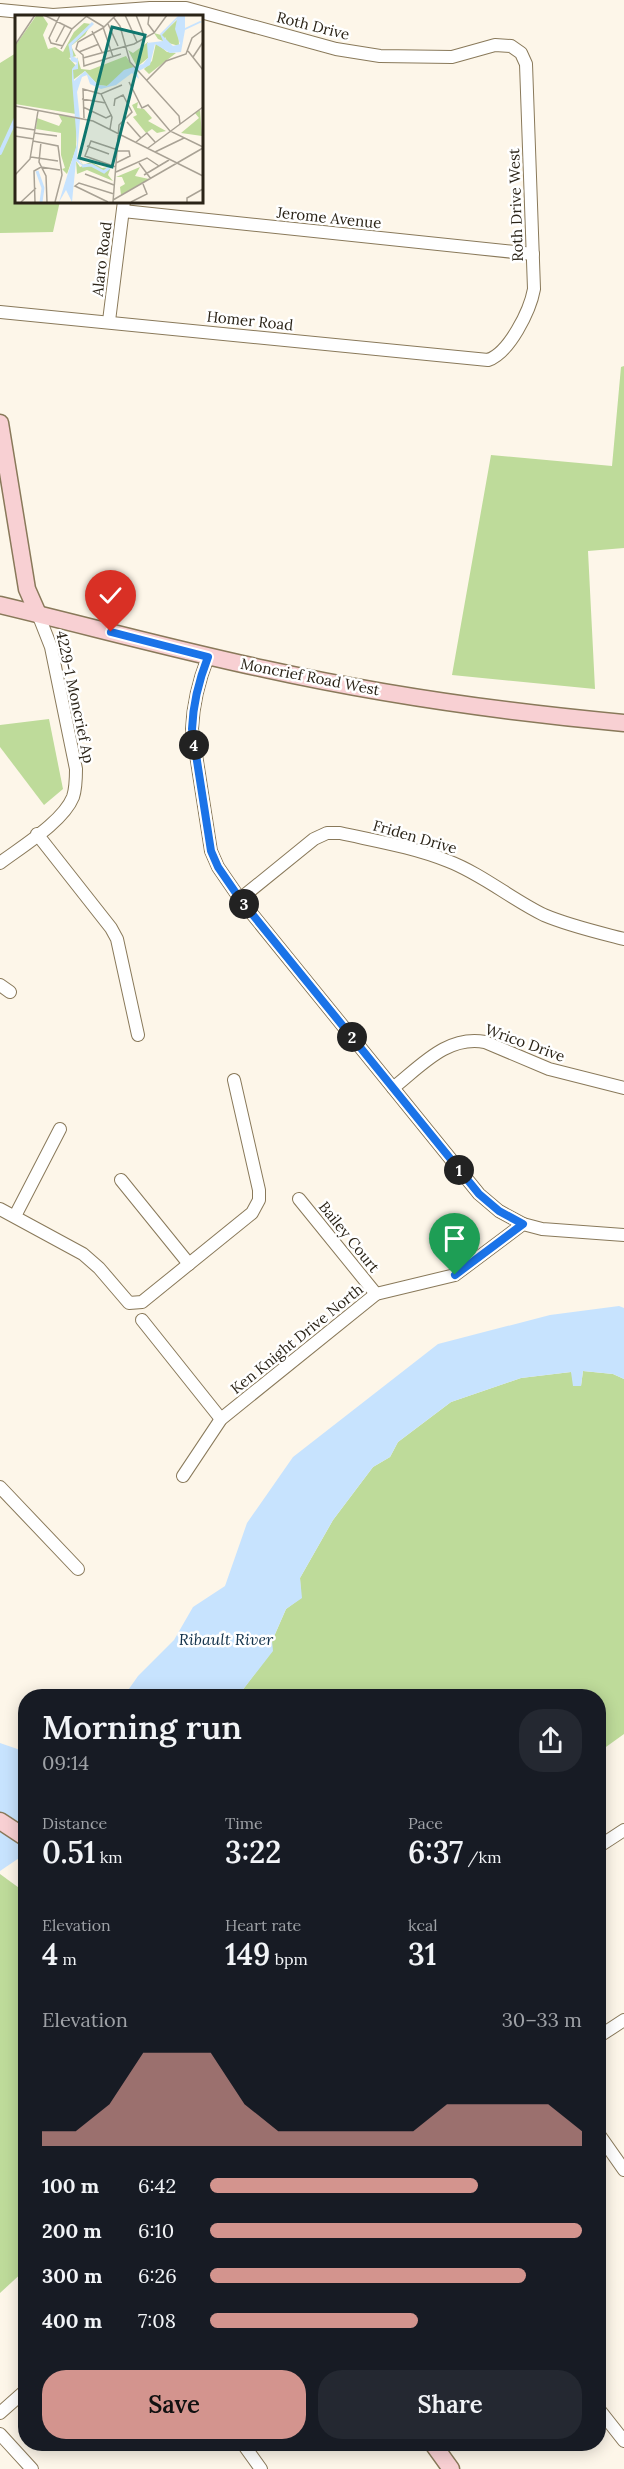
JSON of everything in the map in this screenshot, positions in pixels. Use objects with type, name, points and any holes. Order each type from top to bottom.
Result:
[{"type":"main road","points":[[0,423],[27,589],[38,614]]},
{"type":"main road","name":"Moncrief Road West","points":[[0,605],[208,657],[370,690],[518,712],[624,723]]},
{"type":"main road","points":[[0,1821],[18,1833]]},
{"type":"main road","points":[[438,2451],[451,2469]]},
{"type":"street","name":"Roth Drive","points":[[0,9],[53,15],[167,12],[186,8],[336,49],[380,56],[452,57],[495,45],[511,46]]},
{"type":"street","name":"Roth Drive West","points":[[496,358],[532,305],[534,289],[526,64],[520,53],[511,46]]},
{"type":"street","name":"Jerome Avenue","points":[[124,206],[533,254]]},
{"type":"street","name":"Alaro Road","points":[[110,321],[124,206]]},
{"type":"street","name":"Homer Road","points":[[0,312],[110,321],[488,360],[496,358]]},
{"type":"street","name":"4229-1 Moncrief Ap","points":[[0,863],[64,812],[76,787],[76,769],[51,646],[38,614]]},
{"type":"street","points":[[208,657],[200,678],[192,714],[194,747],[211,851],[218,867],[240,899],[479,1194],[499,1211],[523,1224],[542,1230],[624,1235]]},
{"type":"street","name":"Friden Drive","points":[[240,899],[314,839],[327,833],[340,832],[449,861],[544,914],[576,926],[624,939]]},
{"type":"street","points":[[37,834],[111,928],[117,939],[138,1035]]},
{"type":"street","name":"Wrico Drive","points":[[393,1088],[445,1047],[475,1040],[549,1069],[624,1088]]},
{"type":"street","points":[[0,1209],[83,1254],[99,1268],[126,1300],[134,1304],[142,1302],[252,1213],[259,1200],[259,1190],[234,1080]]},
{"type":"street","points":[[15,1216],[60,1129]]},
{"type":"street","points":[[121,1180],[189,1264]]},
{"type":"street","name":"Bailey Court","points":[[299,1199],[376,1294]]},
{"type":"street","name":"Ken Knight Drive North","points":[[183,1476],[221,1419],[376,1294],[455,1275],[523,1224]]},
{"type":"street","points":[[142,1320],[221,1419]]},
{"type":"street","points":[[0,1487],[78,1569]]},
{"type":"street","points":[[606,1842],[624,1830]]},
{"type":"street","points":[[606,2032],[624,2020]]},
{"type":"street","points":[[606,2144],[624,2170]]},
{"type":"street","points":[[0,2413],[18,2397]]},
{"type":"street","points":[[606,2418],[624,2441]]},
{"type":"street","points":[[0,2434],[32,2469]]},
{"type":"street","points":[[248,2451],[261,2469]]},
{"type":"green space","points":[[15,54],[15,202],[60,202],[53,232],[0,233],[0,63]]},
{"type":"green space","points":[[624,366],[624,548],[588,551],[595,689],[452,675],[491,455],[612,466],[621,367]]},
{"type":"green space","points":[[49,719],[63,789],[44,805],[0,747],[0,725]]},
{"type":"green space","points":[[583,1371],[613,1374],[624,1379],[624,1734],[606,1747],[606,1689],[243,1689],[272,1651],[272,1641],[286,1609],[301,1598],[300,1578],[333,1520],[373,1467],[390,1457],[398,1442],[451,1402],[521,1378],[571,1372],[581,1386]]},
{"type":"green space","points":[[0,1874],[18,1887],[18,2276],[0,2293]]},
{"type":"water","name":"Ribault River","points":[[619,1306],[624,1308],[624,1379],[613,1374],[583,1371],[581,1386],[573,1386],[571,1372],[521,1378],[451,1402],[398,1442],[390,1457],[373,1467],[333,1520],[300,1578],[302,1598],[286,1609],[272,1641],[273,1651],[243,1689],[129,1689],[138,1676],[174,1640],[193,1607],[225,1586],[247,1523],[293,1457],[438,1344],[550,1315]]},
{"type":"water","points":[[0,1743],[18,1749],[18,1859],[0,1871]]},
{"type":"waterway","points":[[0,153],[15,120]]},
{"type":"route","points":[[111,632],[208,657],[200,678],[192,714],[192,729],[208,842],[226,882],[479,1194],[499,1211],[523,1224],[455,1275]]}]
